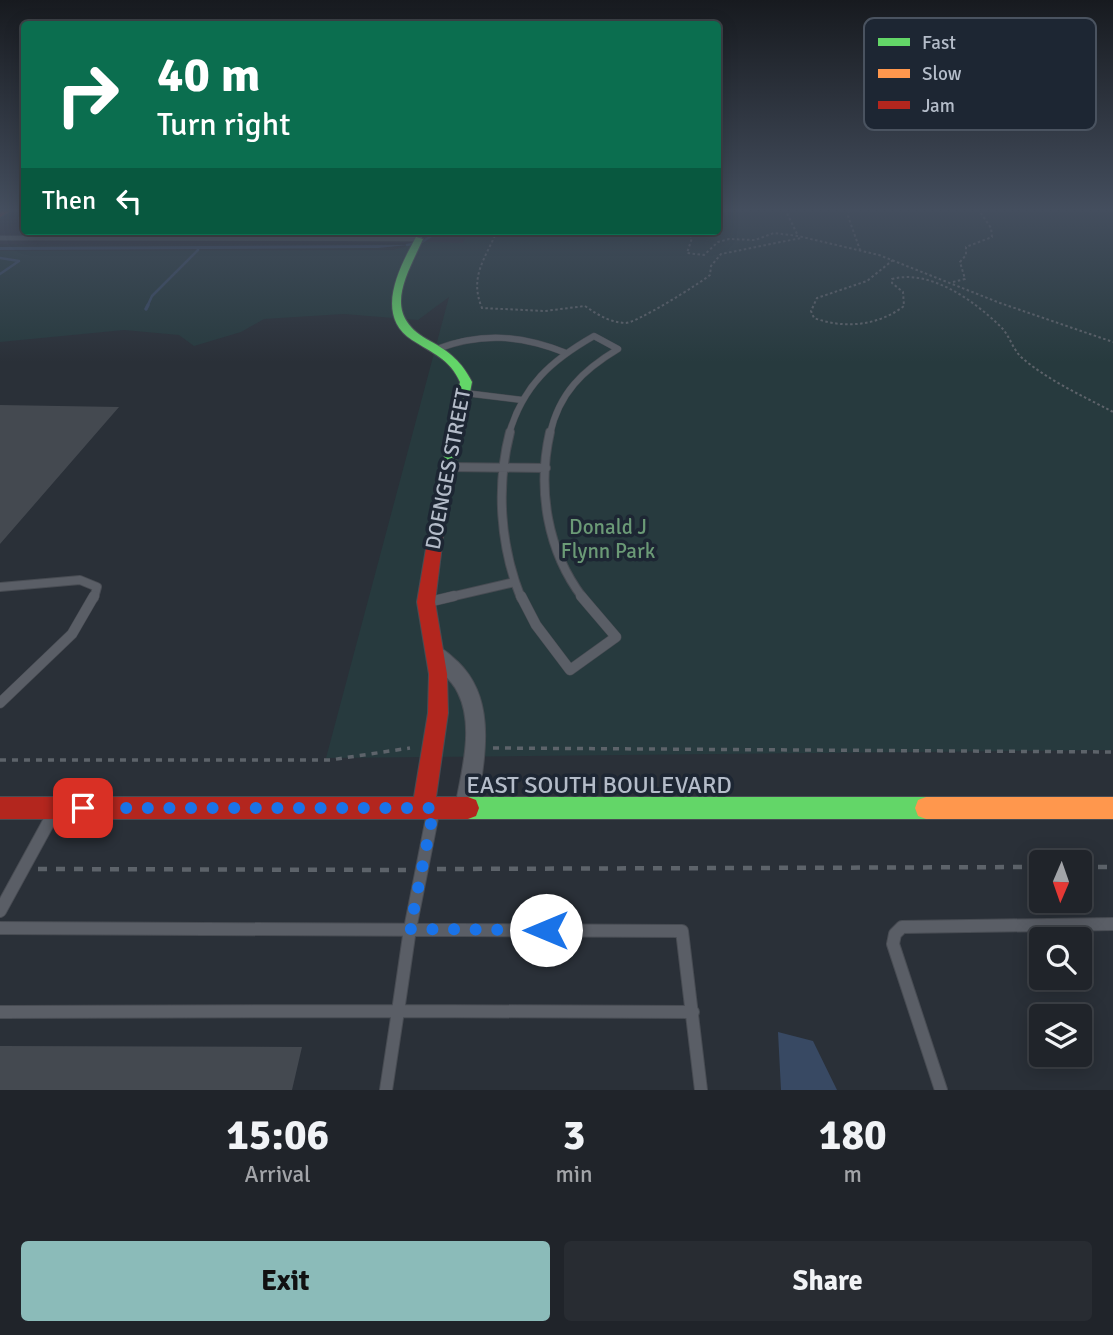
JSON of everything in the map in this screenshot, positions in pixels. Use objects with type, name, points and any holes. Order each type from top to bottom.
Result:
[{"type":"street","name":"DOENGES STREET","points":[[411,260],[395,300],[394,312],[410,334],[462,367],[465,393],[431,554],[426,603],[428,628],[436,654],[438,713],[428,808]]},
{"type":"street","points":[[436,654],[461,679],[471,699],[475,717],[466,808]]},
{"type":"street","name":"EAST SOUTH BOULEVARD","points":[[0,808],[1113,808]]},
{"type":"lane","points":[[437,349],[460,339],[498,334],[542,343],[566,353]]},
{"type":"lane","points":[[594,336],[618,349],[592,363],[565,390],[551,418],[547,439],[546,516],[552,542],[574,586],[616,637],[570,670],[530,617],[515,582],[502,537],[503,468],[512,422],[539,374],[566,353],[594,336]]},
{"type":"lane","points":[[465,393],[522,400]]},
{"type":"lane","points":[[449,467],[546,468]]},
{"type":"lane","points":[[0,587],[80,580],[93,583],[97,587],[93,600],[62,648],[0,704]]},
{"type":"lane","points":[[426,603],[515,582]]},
{"type":"lane","points":[[0,911],[57,808]]},
{"type":"lane","points":[[386,1090],[428,808]]},
{"type":"lane","points":[[941,1090],[893,944],[895,934],[902,927],[1113,924]]},
{"type":"lane","points":[[0,928],[682,931],[701,1090]]},
{"type":"lane","points":[[0,1012],[693,1012]]},
{"type":"path","points":[[483,260],[474,280],[475,294],[482,308],[545,311],[585,306],[604,319],[628,324],[689,292],[710,275],[711,266],[716,260]]},
{"type":"path","points":[[1113,342],[1000,303],[893,260],[867,281],[817,298],[811,311],[814,318],[839,324],[883,319],[904,306],[903,292],[892,284],[892,279],[908,275],[924,277],[956,294],[1002,327],[1020,356],[1042,372],[1113,412]]},
{"type":"path","points":[[951,282],[965,279],[962,260]]},
{"type":"path","points":[[0,760],[330,760],[434,745]]},
{"type":"path","points":[[473,748],[1113,752]]},
{"type":"path","points":[[445,869],[1029,867]]},
{"type":"path","points":[[1092,867],[1113,867]]},
{"type":"path","points":[[39,869],[404,870]]},
{"type":"green space","name":"Donald J Flynn Park","points":[[0,260],[1113,260],[1113,750],[326,758],[449,297],[418,320],[344,314],[264,319],[241,332],[194,346],[179,335],[124,330],[0,342]]},
{"type":"water","points":[[778,1032],[813,1041],[837,1090],[781,1090]]},
{"type":"building","points":[[0,405],[119,407],[0,544]]},
{"type":"building","points":[[0,1046],[302,1047],[292,1090],[0,1090]]},
{"type":"waterway","points":[[0,274],[19,261],[12,260]]},
{"type":"waterway","points":[[147,307],[152,296],[188,260]]},
{"type":"traffic: fast","points":[[409,260],[399,285],[397,316],[413,336],[449,358],[459,368],[466,382],[439,513]]},
{"type":"traffic: fast","points":[[468,808],[926,808]]},
{"type":"traffic: slow","points":[[926,808],[1113,808]]},
{"type":"traffic: jam","points":[[423,808],[438,713],[438,674],[426,602],[439,513]]},
{"type":"traffic: jam","points":[[0,808],[468,808]]},
{"type":"route","points":[[83,808],[434,808],[410,929],[546,930]]}]
